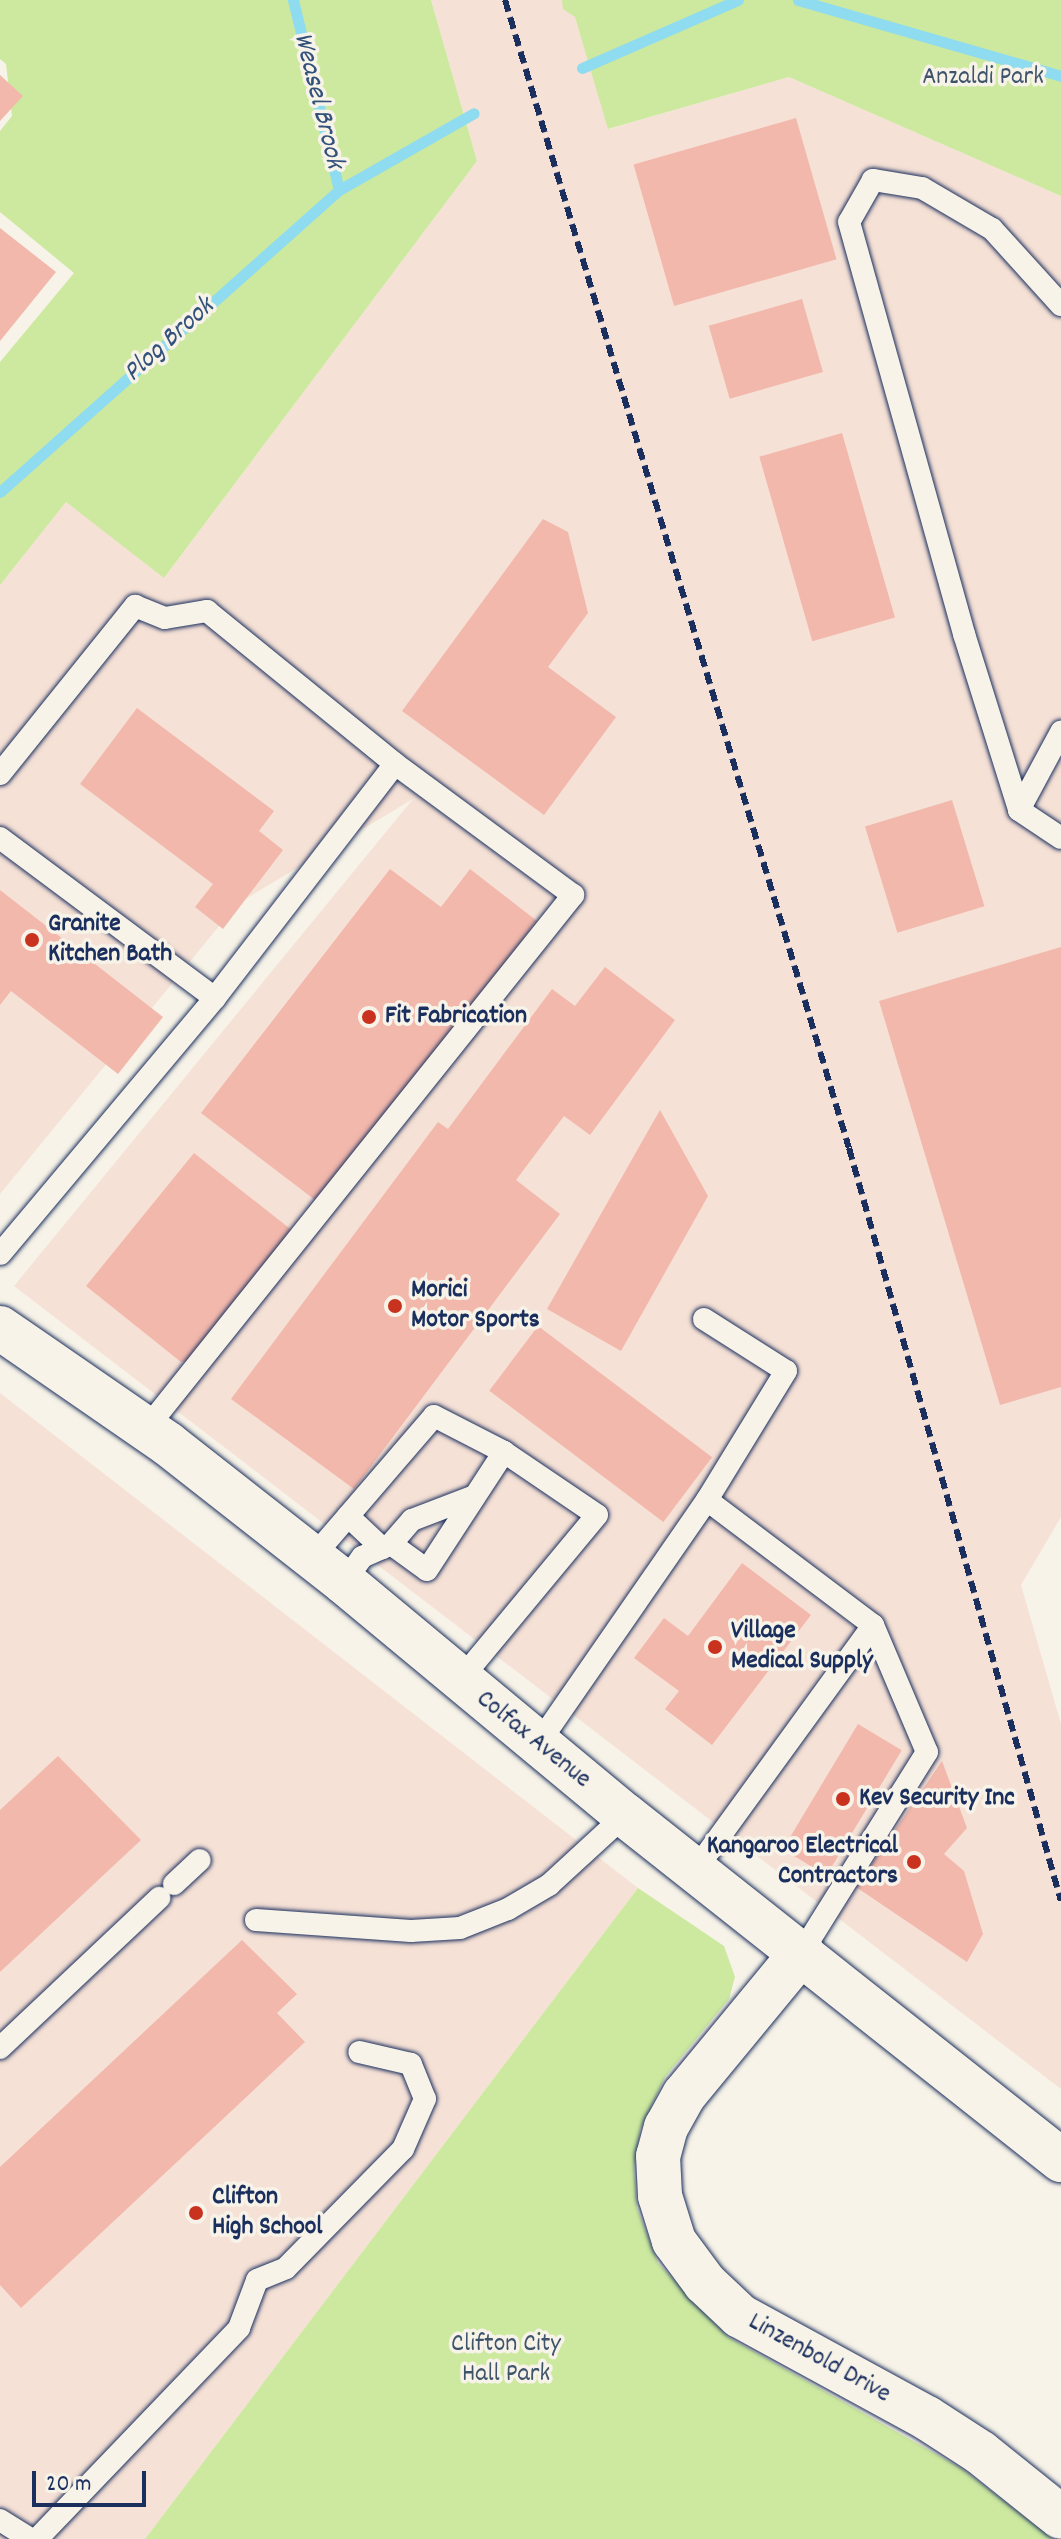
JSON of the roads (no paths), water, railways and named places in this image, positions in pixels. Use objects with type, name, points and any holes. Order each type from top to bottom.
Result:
[{"type":"street","name":"Colfax Avenue","points":[[0,1328],[146,1429],[328,1570],[625,1815],[1061,2160]]},
{"type":"street","name":"Linzenbold Drive","points":[[802,1952],[684,2095],[666,2127],[658,2156],[660,2196],[674,2241],[705,2283],[740,2316],[927,2418],[981,2453],[1061,2517]]},
{"type":"lane","points":[[1061,305],[992,229],[922,188],[873,180],[849,222],[964,634],[1019,810],[1061,838]]},
{"type":"lane","points":[[0,774],[135,606],[165,618],[207,611],[395,764],[573,895],[146,1429]]},
{"type":"lane","points":[[1019,810],[1061,732]]},
{"type":"lane","points":[[0,1254],[215,998],[395,764]]},
{"type":"lane","points":[[0,838],[215,998]]},
{"type":"lane","points":[[538,1744],[707,1500],[786,1371],[704,1319]]},
{"type":"lane","points":[[328,1570],[348,1516],[434,1416],[504,1452],[597,1515],[460,1680]]},
{"type":"lane","points":[[348,1516],[386,1546],[427,1570],[504,1452]]},
{"type":"lane","points":[[328,1570],[386,1546],[412,1520],[475,1496]]},
{"type":"lane","points":[[707,1500],[873,1625],[927,1752],[802,1952]]},
{"type":"lane","points":[[696,1869],[873,1625]]},
{"type":"lane","points":[[256,1920],[411,1931],[460,1928],[508,1909],[549,1885],[625,1815]]},
{"type":"lane","points":[[0,2048],[200,1860]]},
{"type":"lane","points":[[37,2539],[239,2328],[257,2280],[286,2268],[403,2149],[425,2099],[411,2064],[359,2052]]},
{"type":"lane","points":[[0,2520],[31,2539]]},
{"type":"waterway","name":"Weasel Brook","points":[[293,0],[339,190],[474,113]]},
{"type":"waterway","name":"Weasel Brook","points":[[582,68],[738,0]]},
{"type":"waterway","name":"Weasel Brook","points":[[798,0],[1061,76]]},
{"type":"waterway","name":"Plog Brook","points":[[0,492],[339,190]]},
{"type":"railway","points":[[505,0],[849,1148],[1061,1901]]},
{"type":"place","name":"Granite Kitchen Bath","points":[[32,940]]},
{"type":"place","name":"Fit Fabrication","points":[[369,1017]]},
{"type":"place","name":"Morici Motor Sports","points":[[395,1306]]},
{"type":"place","name":"Village Medical Supply","points":[[715,1647]]},
{"type":"place","name":"Kev Security Inc","points":[[843,1799]]},
{"type":"place","name":"Kangaroo Electrical Contractors","points":[[914,1862]]},
{"type":"place","name":"Clifton High School","points":[[196,2213]]},
{"type":"park label","name":"Anzaldi Park","points":[[983,78]]},
{"type":"park label","name":"Clifton City Hall Park","points":[[506,2360]]}]
